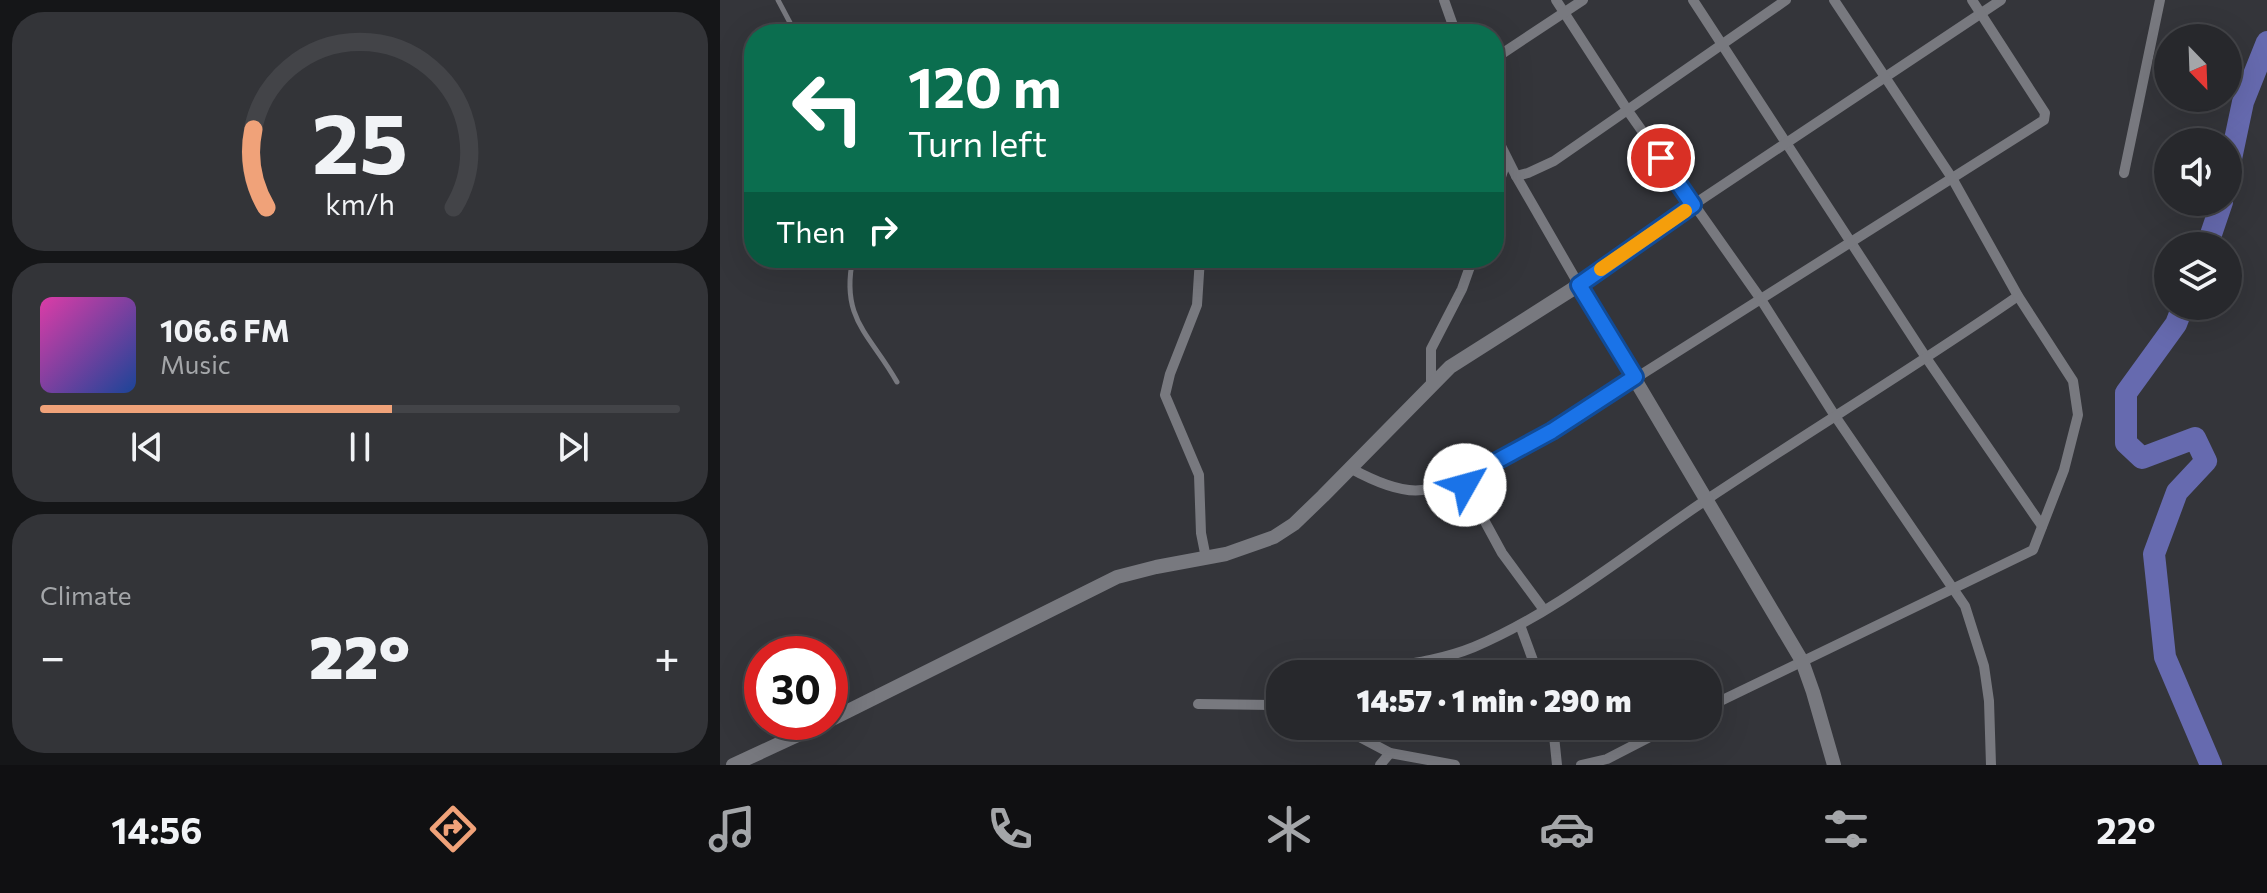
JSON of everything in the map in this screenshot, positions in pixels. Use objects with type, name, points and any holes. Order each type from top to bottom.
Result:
[{"type":"street","points":[[1444,0],[1452,24]]},
{"type":"street","points":[[1556,0],[1628,111],[1760,298],[1835,416],[1965,606],[1984,666],[1989,701],[1991,765]]},
{"type":"street","points":[[1504,53],[1583,0]]},
{"type":"street","points":[[1693,0],[1927,359],[2042,526]]},
{"type":"street","points":[[1516,176],[1554,161],[1786,0]]},
{"type":"street","points":[[1722,700],[2033,550],[2064,470],[2078,415],[2073,381],[2018,296],[1952,178],[1834,0]]},
{"type":"street","points":[[1350,468],[1382,483],[1408,490],[1423,490],[1451,480],[1465,480],[1552,431],[2044,120],[2045,113],[1972,0]]},
{"type":"street","points":[[848,711],[1117,577],[1226,554],[1274,537],[1294,524],[1431,385],[1461,359],[1579,285],[1693,205],[2001,0]]},
{"type":"street","points":[[2124,173],[2160,0]]},
{"type":"street","points":[[1504,153],[1802,661],[1834,765]]},
{"type":"street","points":[[1504,168],[1507,159]]},
{"type":"street","points":[[1199,268],[1197,305],[1165,395],[1199,475],[1201,533],[1206,558]]},
{"type":"street","points":[[1431,385],[1431,349],[1469,268]]},
{"type":"street","points":[[1425,660],[1470,648],[1520,625],[1707,499],[1927,359],[2018,296]]},
{"type":"street","points":[[1465,480],[1497,546],[1544,610]]},
{"type":"street","points":[[1520,625],[1533,660]]},
{"type":"street","points":[[1198,704],[1266,705]]},
{"type":"street","points":[[733,765],[787,740]]},
{"type":"street","points":[[1365,740],[1390,753],[1455,765]]},
{"type":"street","points":[[1554,740],[1557,765]]},
{"type":"street","points":[[1581,765],[1611,762],[1648,740]]},
{"type":"street","points":[[1380,765],[1390,753]]},
{"type":"lane","points":[[778,0],[791,24]]},
{"type":"lane","points":[[852,268],[849,290],[853,311],[897,382]]},
{"type":"waterway","points":[[2238,128],[2243,102],[2267,42]]},
{"type":"waterway","points":[[2212,232],[2217,216]]},
{"type":"waterway","points":[[2178,320],[2126,393],[2126,443],[2142,458],[2195,438],[2206,461],[2177,492],[2154,554],[2165,657],[2211,765]]},
{"type":"slow traffic","points":[[1601,269],[1685,211]]},
{"type":"route","points":[[1465,485],[1465,480],[1471,475],[1552,431],[1635,377],[1579,285],[1693,205],[1661,158]]}]
